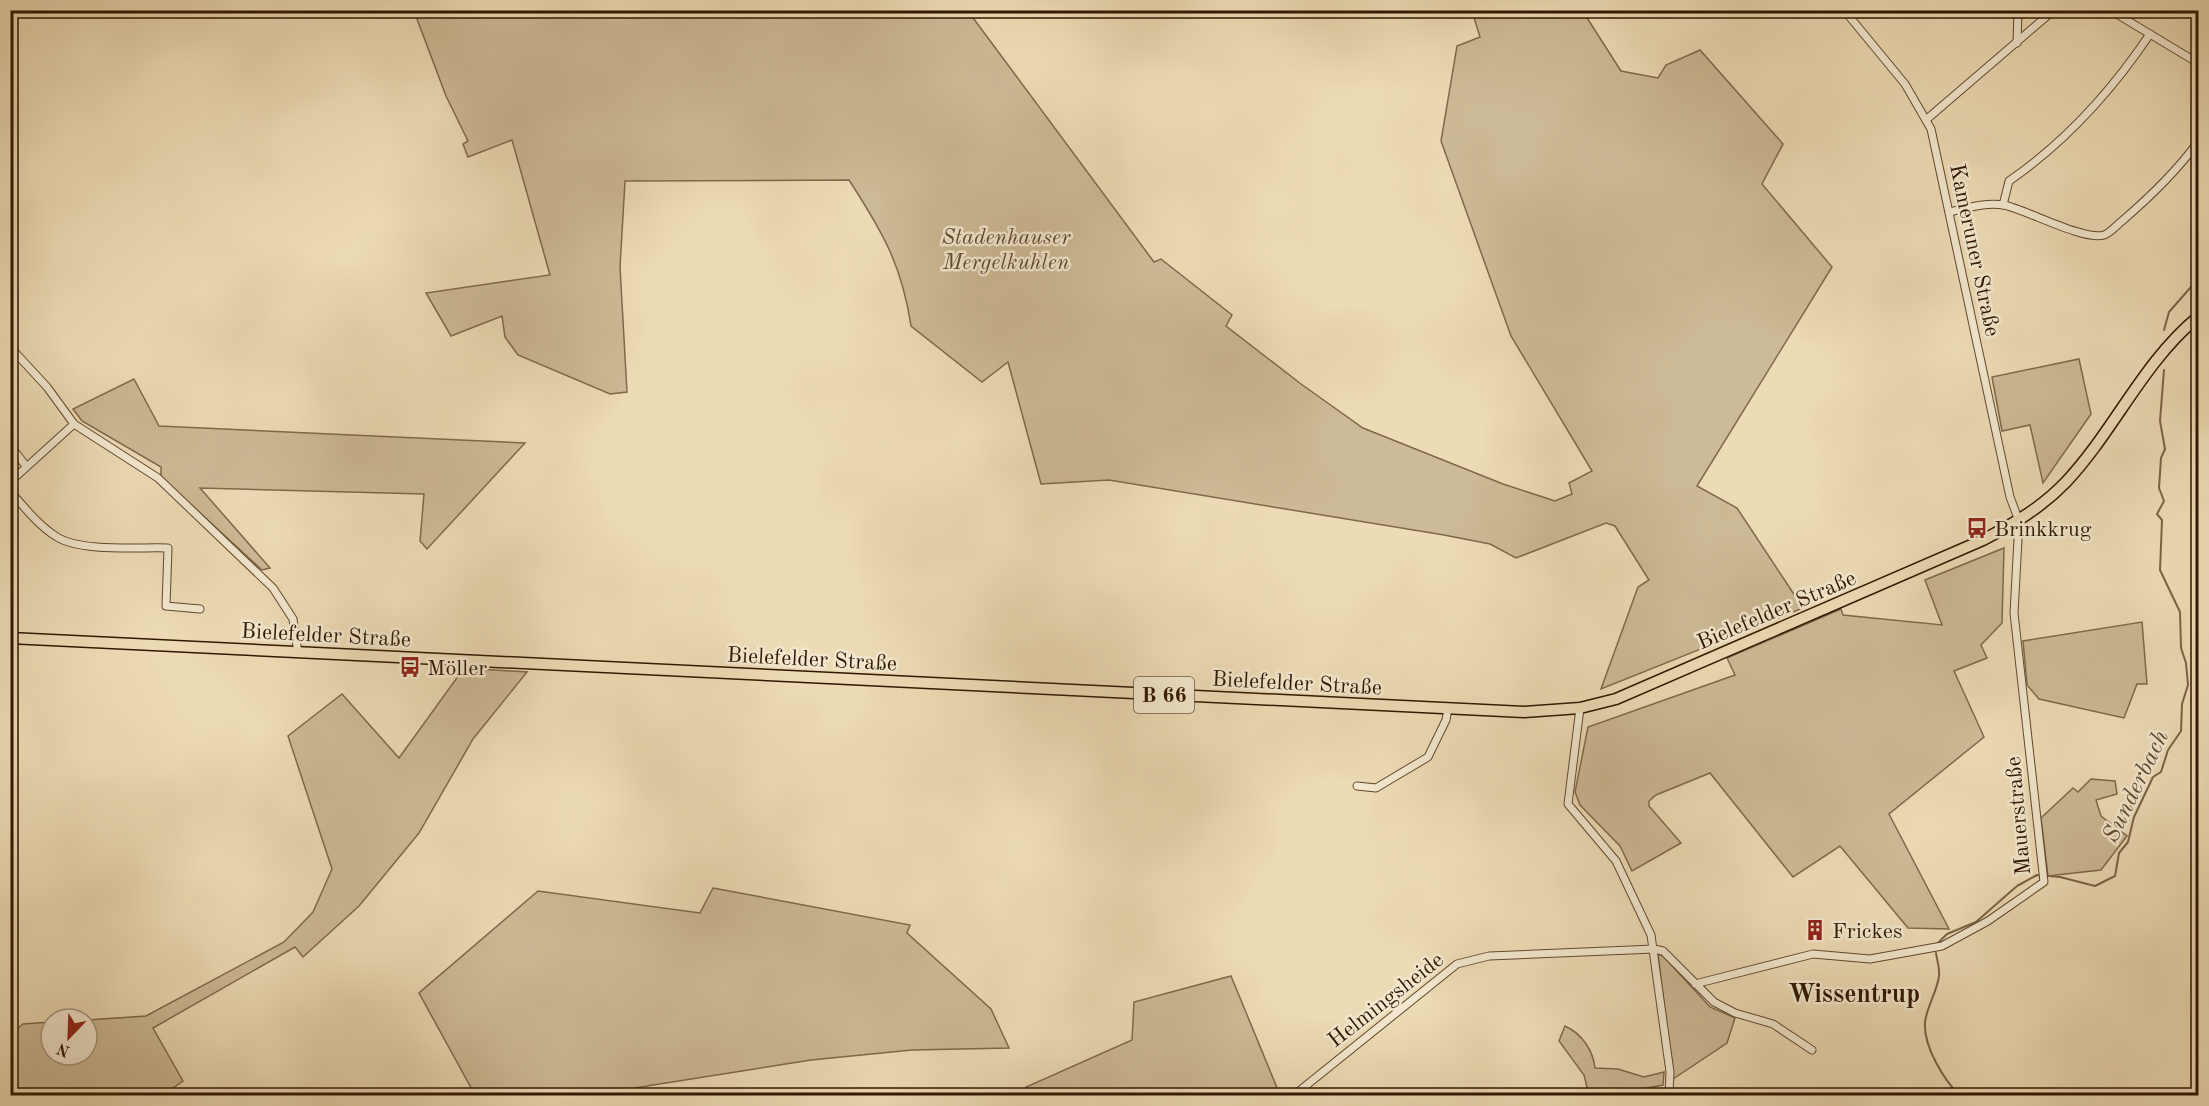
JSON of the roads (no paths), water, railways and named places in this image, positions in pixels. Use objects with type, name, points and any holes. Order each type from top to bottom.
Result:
[{"type":"main road","name":"Bielefelder Straße","points":[[10,638],[1524,712],[1580,708],[1616,699],[1983,540],[2019,521],[2066,482],[2165,350],[2199,317]]},
{"type":"street","name":"Kameruner Straße","points":[[1844,10],[1905,84],[1927,119],[1950,212],[2010,497],[2019,521]]},
{"type":"street","points":[[2017,43],[2018,10]]},
{"type":"street","points":[[1927,119],[2054,10]]},
{"type":"street","points":[[2110,10],[2199,63]]},
{"type":"street","points":[[2003,205],[2009,181],[2041,159],[2086,118],[2123,74],[2150,33]]},
{"type":"street","points":[[1950,212],[1983,205],[2003,205],[2076,231],[2095,236],[2106,235],[2145,202],[2181,165],[2199,142]]},
{"type":"street","points":[[10,347],[48,387],[74,424],[158,478],[273,588],[293,619],[298,653]]},
{"type":"street","points":[[10,482],[74,424]]},
{"type":"street","points":[[16,453],[26,466]]},
{"type":"street","points":[[10,490],[32,515],[58,538],[85,545],[168,548],[166,606],[200,609]]},
{"type":"street","name":"Mauerstraße","points":[[1695,984],[1813,954],[1870,959],[1942,946],[1988,921],[2044,882],[2014,613],[2019,521]]},
{"type":"street","points":[[1357,786],[1376,788],[1428,757],[1446,720],[1448,708]]},
{"type":"street","points":[[1580,708],[1569,804],[1616,861],[1651,935],[1670,1072],[1669,1095]]},
{"type":"street","points":[[1654,949],[1663,951],[1713,1002],[1773,1024],[1812,1050]]},
{"type":"street","name":"Helmingsheide","points":[[1293,1095],[1457,964],[1488,956],[1654,949]]},
{"type":"waterway","name":"Sunderbach","points":[[2164,330],[2169,312],[2198,279]]},
{"type":"waterway","name":"Sunderbach","points":[[1936,945],[1947,934],[1976,922],[2017,886],[2037,875],[2060,877],[2095,886],[2115,876],[2119,853],[2128,842],[2134,817],[2153,777],[2161,772],[2168,750],[2181,731],[2182,704],[2188,685],[2186,663],[2181,648],[2180,612],[2160,570],[2162,520],[2157,514],[2164,501],[2159,488],[2161,458],[2165,449],[2160,421],[2164,370]]},
{"type":"waterway","name":"Sunderbach","points":[[1936,953],[1939,976],[1926,1016],[1925,1031],[1936,1062],[1960,1096]]},
{"type":"place","name":"Brinkkrug","points":[[1977,528]]},
{"type":"place","name":"Möller","points":[[410,667]]},
{"type":"place","name":"Frickes","points":[[1815,930]]},
{"type":"district","name":"Wissentrup","points":[[1854,993]]},
{"type":"park label","name":"Stadenhauser Mergelkuhlen","points":[[1006,248]]}]
